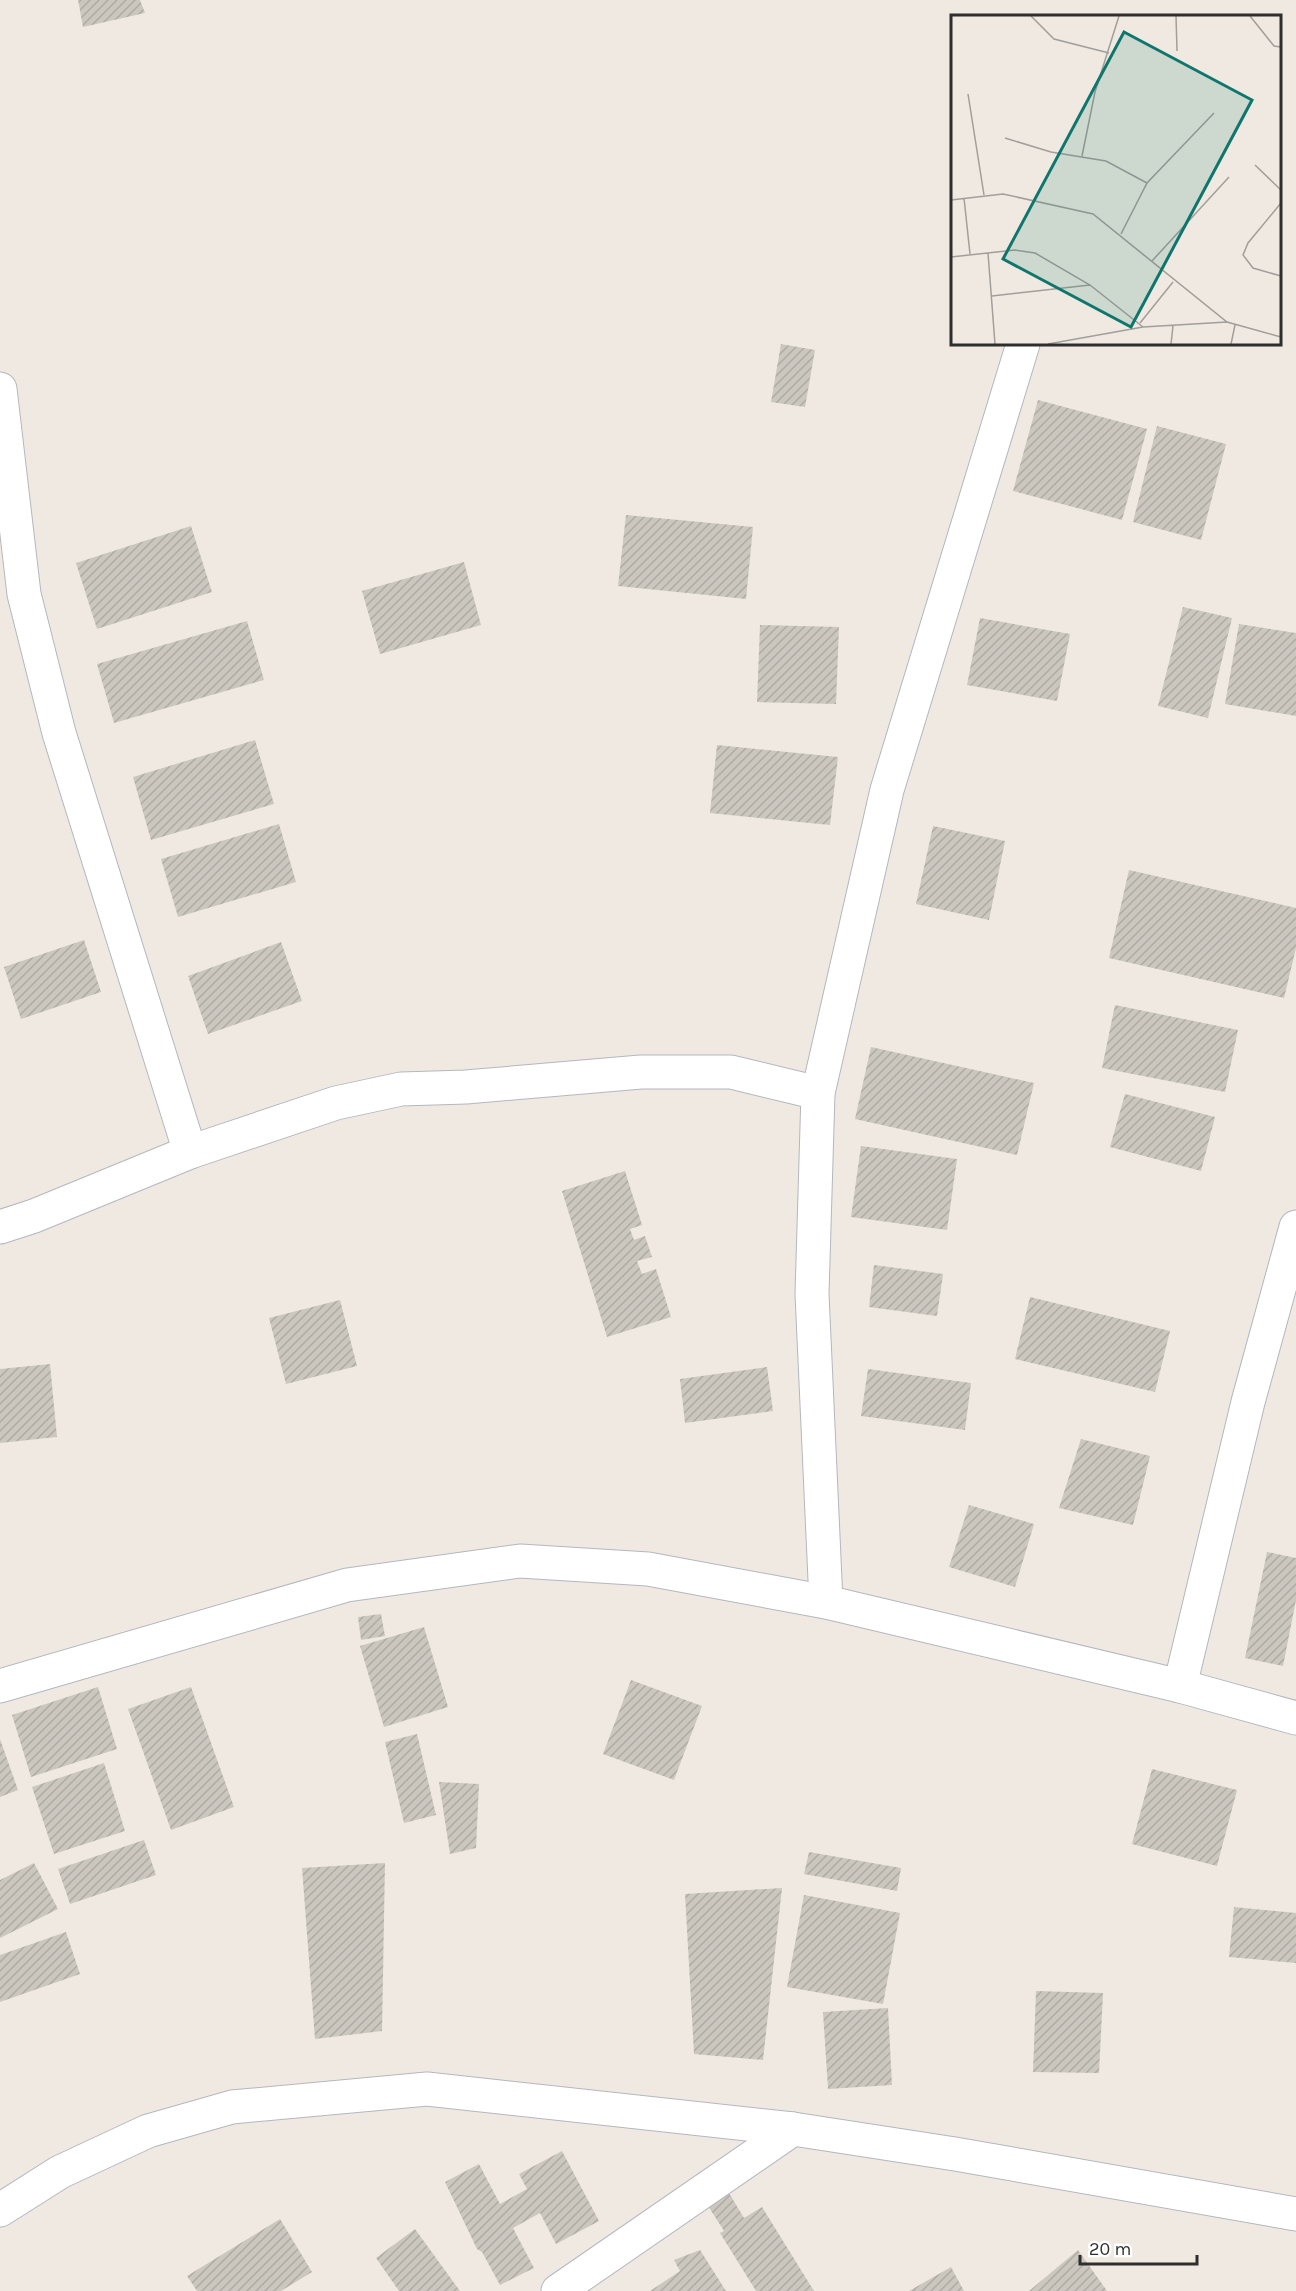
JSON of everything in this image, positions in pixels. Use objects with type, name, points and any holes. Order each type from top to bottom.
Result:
[{"type":"street","points":[[826,1602],[813,1294],[818,1094],[887,790],[1023,345]]},
{"type":"street","points":[[0,389],[24,594],[59,733],[190,1152]]},
{"type":"street","points":[[0,1227],[34,1216],[190,1152],[336,1103],[401,1089],[466,1087],[641,1072],[731,1072],[818,1094]]},
{"type":"street","points":[[1180,1686],[1248,1402],[1296,1227]]},
{"type":"street","points":[[0,1686],[347,1585],[520,1561],[648,1569],[826,1602],[1180,1686],[1296,1718]]},
{"type":"street","points":[[0,2210],[60,2172],[148,2131],[244,2106],[427,2089],[793,2129],[955,2154],[1296,2214]]},
{"type":"street","points":[[558,2291],[793,2129]]},
{"type":"building","points":[[78,0],[140,0],[145,13],[83,27]]},
{"type":"building","points":[[781,344],[815,350],[805,407],[771,402]]},
{"type":"building","points":[[1038,400],[1147,429],[1122,520],[1013,491]]},
{"type":"building","points":[[1157,426],[1226,444],[1201,540],[1133,522]]},
{"type":"building","points":[[626,515],[753,527],[746,599],[618,586]]},
{"type":"building","points":[[191,526],[212,592],[97,629],[76,563]]},
{"type":"building","points":[[464,562],[481,625],[380,654],[362,591]]},
{"type":"building","points":[[1183,607],[1232,618],[1208,718],[1158,706]]},
{"type":"building","points":[[980,618],[1070,634],[1057,701],[967,685]]},
{"type":"building","points":[[247,621],[264,680],[114,723],[97,664]]},
{"type":"building","points":[[1239,624],[1296,633],[1296,716],[1225,704]]},
{"type":"building","points":[[760,625],[839,627],[836,704],[757,702]]},
{"type":"building","points":[[255,740],[274,804],[151,840],[133,777]]},
{"type":"building","points":[[717,745],[838,757],[830,825],[710,813]]},
{"type":"building","points":[[279,824],[296,882],[178,917],[161,859]]},
{"type":"building","points":[[933,826],[1005,841],[989,920],[916,904]]},
{"type":"building","points":[[1129,870],[1296,908],[1296,948],[1284,998],[1109,958]]},
{"type":"building","points":[[84,940],[101,992],[21,1019],[4,967]]},
{"type":"building","points":[[281,942],[302,1001],[208,1034],[188,976]]},
{"type":"building","points":[[1115,1005],[1238,1030],[1225,1092],[1102,1068]]},
{"type":"building","points":[[871,1047],[1034,1083],[1017,1155],[855,1119]]},
{"type":"building","points":[[1125,1094],[1215,1117],[1201,1171],[1110,1147]]},
{"type":"building","points":[[861,1146],[957,1159],[947,1230],[851,1217]]},
{"type":"building","points":[[625,1171],[642,1225],[630,1229],[634,1240],[645,1236],[652,1257],[637,1261],[642,1274],[656,1269],[671,1317],[607,1337],[562,1191]]},
{"type":"building","points":[[874,1265],[943,1274],[937,1316],[869,1307]]},
{"type":"building","points":[[1030,1297],[1170,1331],[1155,1392],[1015,1359]]},
{"type":"building","points":[[340,1300],[357,1366],[286,1384],[269,1318]]},
{"type":"building","points":[[50,1364],[57,1437],[0,1443],[0,1369]]},
{"type":"building","points":[[767,1367],[773,1411],[685,1423],[680,1379]]},
{"type":"building","points":[[868,1369],[971,1383],[965,1430],[861,1416]]},
{"type":"building","points":[[1081,1439],[1150,1456],[1133,1525],[1059,1508]]},
{"type":"building","points":[[969,1505],[1034,1524],[1015,1587],[949,1567]]},
{"type":"building","points":[[1267,1552],[1296,1558],[1296,1600],[1283,1666],[1245,1658]]},
{"type":"building","points":[[381,1614],[385,1636],[361,1640],[358,1617]]},
{"type":"building","points":[[424,1627],[448,1707],[384,1727],[360,1646]]},
{"type":"building","points":[[631,1680],[702,1706],[674,1780],[603,1754]]},
{"type":"building","points":[[98,1687],[117,1749],[31,1777],[12,1715]]},
{"type":"building","points":[[191,1687],[234,1807],[171,1830],[128,1709]]},
{"type":"building","points":[[417,1734],[436,1815],[404,1823],[385,1742]]},
{"type":"building","points":[[0,1739],[18,1790],[0,1797]]},
{"type":"building","points":[[104,1763],[125,1831],[54,1854],[32,1787]]},
{"type":"building","points":[[1152,1769],[1237,1790],[1217,1866],[1132,1844]]},
{"type":"building","points":[[439,1782],[479,1784],[476,1848],[450,1854]]},
{"type":"building","points":[[144,1840],[156,1875],[70,1904],[58,1869]]},
{"type":"building","points":[[809,1852],[901,1868],[897,1891],[804,1874]]},
{"type":"building","points":[[34,1863],[58,1909],[0,1938],[0,1880]]},
{"type":"building","points":[[385,1863],[382,2031],[315,2039],[302,1868]]},
{"type":"building","points":[[782,1888],[763,2060],[694,2054],[685,1894]]},
{"type":"building","points":[[804,1895],[900,1913],[883,2004],[787,1987]]},
{"type":"building","points":[[1234,1907],[1296,1913],[1296,1963],[1229,1957]]},
{"type":"building","points":[[66,1932],[80,1974],[0,2002],[0,1955]]},
{"type":"building","points":[[1036,1991],[1103,1993],[1099,2073],[1033,2072]]},
{"type":"building","points":[[888,2008],[892,2085],[828,2089],[823,2012]]},
{"type":"building","points":[[562,2151],[599,2221],[556,2244],[540,2213],[513,2228],[534,2268],[500,2285],[482,2252],[477,2249],[445,2182],[479,2164],[500,2204],[527,2189],[519,2174]]},
{"type":"building","points":[[729,2193],[744,2218],[762,2207],[814,2291],[756,2291],[720,2233],[724,2231],[708,2206]]},
{"type":"building","points":[[280,2219],[312,2272],[281,2291],[197,2291],[187,2276]]},
{"type":"building","points":[[415,2229],[460,2291],[399,2291],[376,2258]]},
{"type":"building","points":[[700,2250],[726,2291],[650,2291],[680,2271],[674,2260]]},
{"type":"building","points":[[1078,2250],[1107,2291],[1029,2291]]},
{"type":"building","points":[[951,2267],[964,2291],[909,2291]]}]
